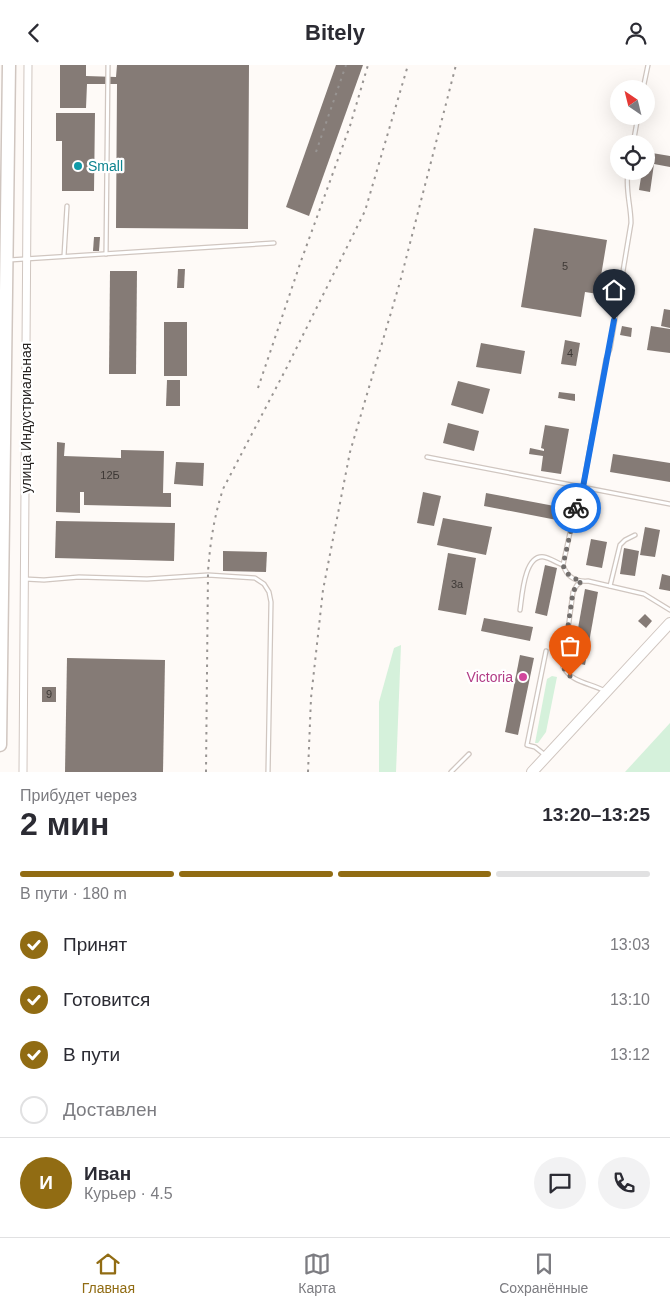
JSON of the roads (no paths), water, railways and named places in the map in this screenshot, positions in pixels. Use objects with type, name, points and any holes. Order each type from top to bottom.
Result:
[{"type":"highway","points":[[0,745],[9,65]]},
{"type":"main road","points":[[532,772],[670,623]]},
{"type":"street","name":"улица Индустриальная","points":[[23,772],[28,65]]},
{"type":"lane","points":[[106,254],[108,65]]},
{"type":"lane","points":[[645,80],[648,65]]},
{"type":"lane","points":[[626,180],[631,223],[610,349],[606,359],[583,487],[574,514],[563,565],[565,573],[570,577],[644,594],[670,610]]},
{"type":"lane","points":[[64,256],[67,206]]},
{"type":"lane","points":[[6,260],[274,243]]},
{"type":"lane","points":[[427,457],[670,504]]},
{"type":"lane","points":[[610,586],[620,545],[635,535]]},
{"type":"lane","points":[[520,610],[527,571],[531,563],[537,558],[544,557],[563,565]]},
{"type":"lane","points":[[25,579],[79,577],[147,579],[208,575],[255,578],[264,585],[269,592],[271,602],[268,772]]},
{"type":"lane","points":[[582,581],[573,592],[563,667],[570,676],[606,692]]},
{"type":"lane","points":[[546,651],[527,745],[535,747],[547,757]]},
{"type":"lane","points":[[451,772],[468,754]]},
{"type":"railway","points":[[316,152],[346,65]]},
{"type":"railway","points":[[258,388],[301,261],[350,126],[368,65]]},
{"type":"railway","points":[[206,772],[208,572],[213,530],[220,499],[223,489],[365,211],[408,65]]},
{"type":"railway","points":[[308,772],[311,698],[323,590],[350,452],[400,282],[456,65]]},
{"type":"place","name":"Small","points":[[78,166]]},
{"type":"place","name":"Victoria","points":[[523,677]]}]
